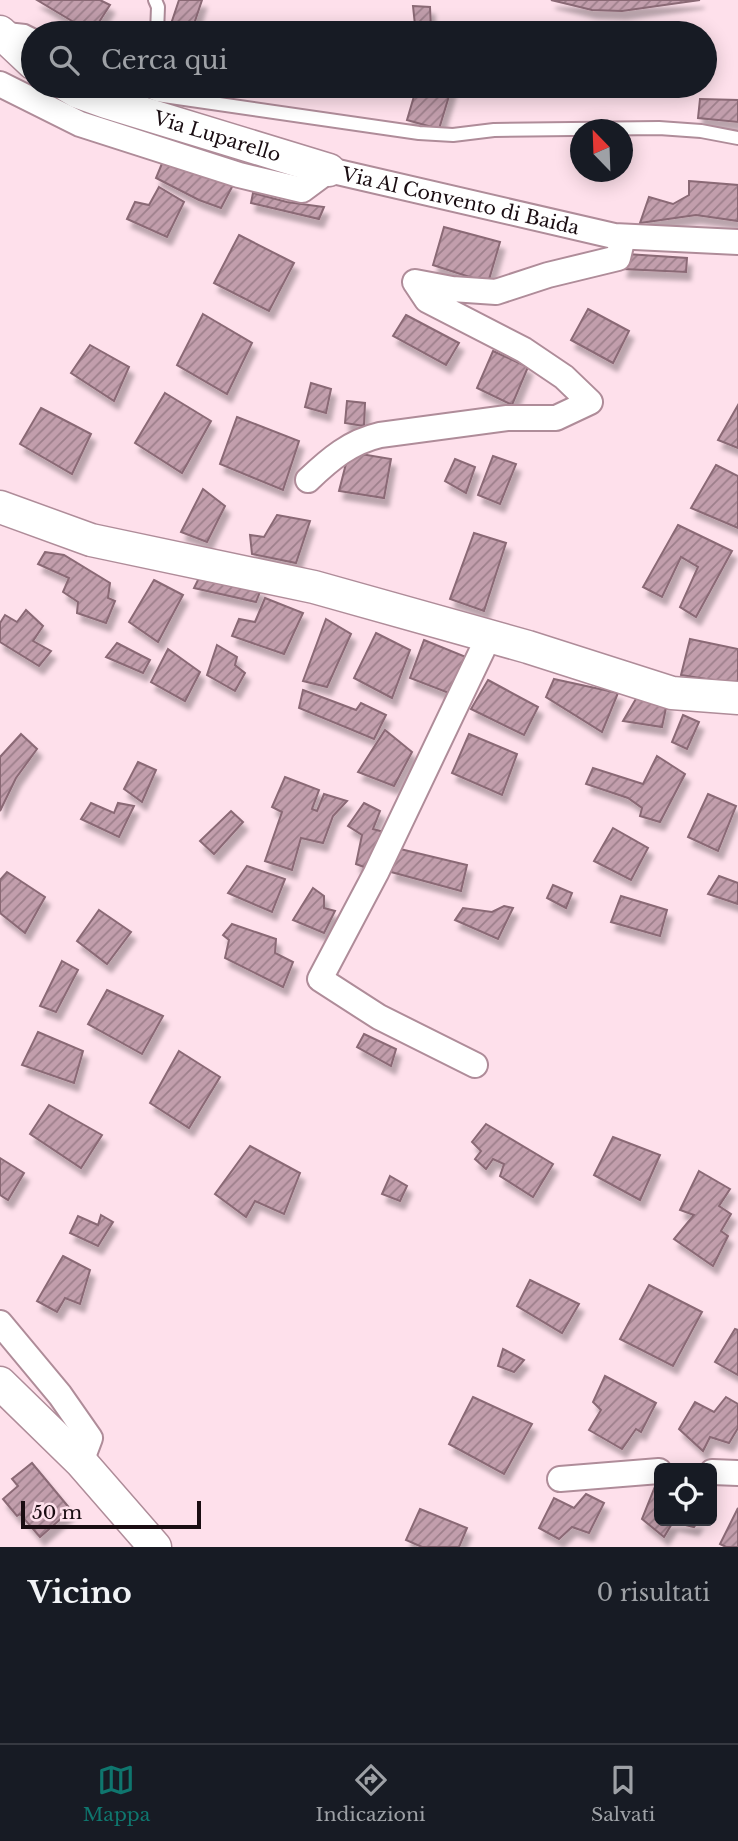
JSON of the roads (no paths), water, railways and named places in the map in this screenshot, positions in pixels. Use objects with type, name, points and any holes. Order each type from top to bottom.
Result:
[{"type":"street","points":[[0,30],[21,51]]},
{"type":"street","name":"Via Al Convento di Baida","points":[[0,84],[21,94]]},
{"type":"street","name":"Via Al Convento di Baida","points":[[28,98],[80,124],[240,175],[302,190],[329,170],[623,237],[738,242]]},
{"type":"street","name":"Via Luparello","points":[[95,98],[329,170]]},
{"type":"street","points":[[307,480],[330,458],[360,440],[507,418],[556,418],[590,402],[564,377],[524,350],[427,300],[415,282],[452,289],[496,292],[548,275],[618,258],[623,237]]},
{"type":"street","points":[[0,508],[90,540],[314,587],[489,636],[671,693],[738,698]]},
{"type":"street","points":[[475,1065],[379,1017],[320,979],[376,873],[489,636]]},
{"type":"street","points":[[0,1323],[60,1395],[90,1438],[81,1462]]},
{"type":"street","points":[[0,1383],[81,1462],[155,1547]]},
{"type":"street","points":[[560,1479],[654,1471]]},
{"type":"street","points":[[717,1472],[738,1473]]},
{"type":"lane","points":[[155,0],[158,7],[157,21]]},
{"type":"lane","points":[[0,30],[21,31]]},
{"type":"lane","points":[[178,98],[419,133],[453,135],[494,131],[659,128],[701,131],[738,138]]}]
